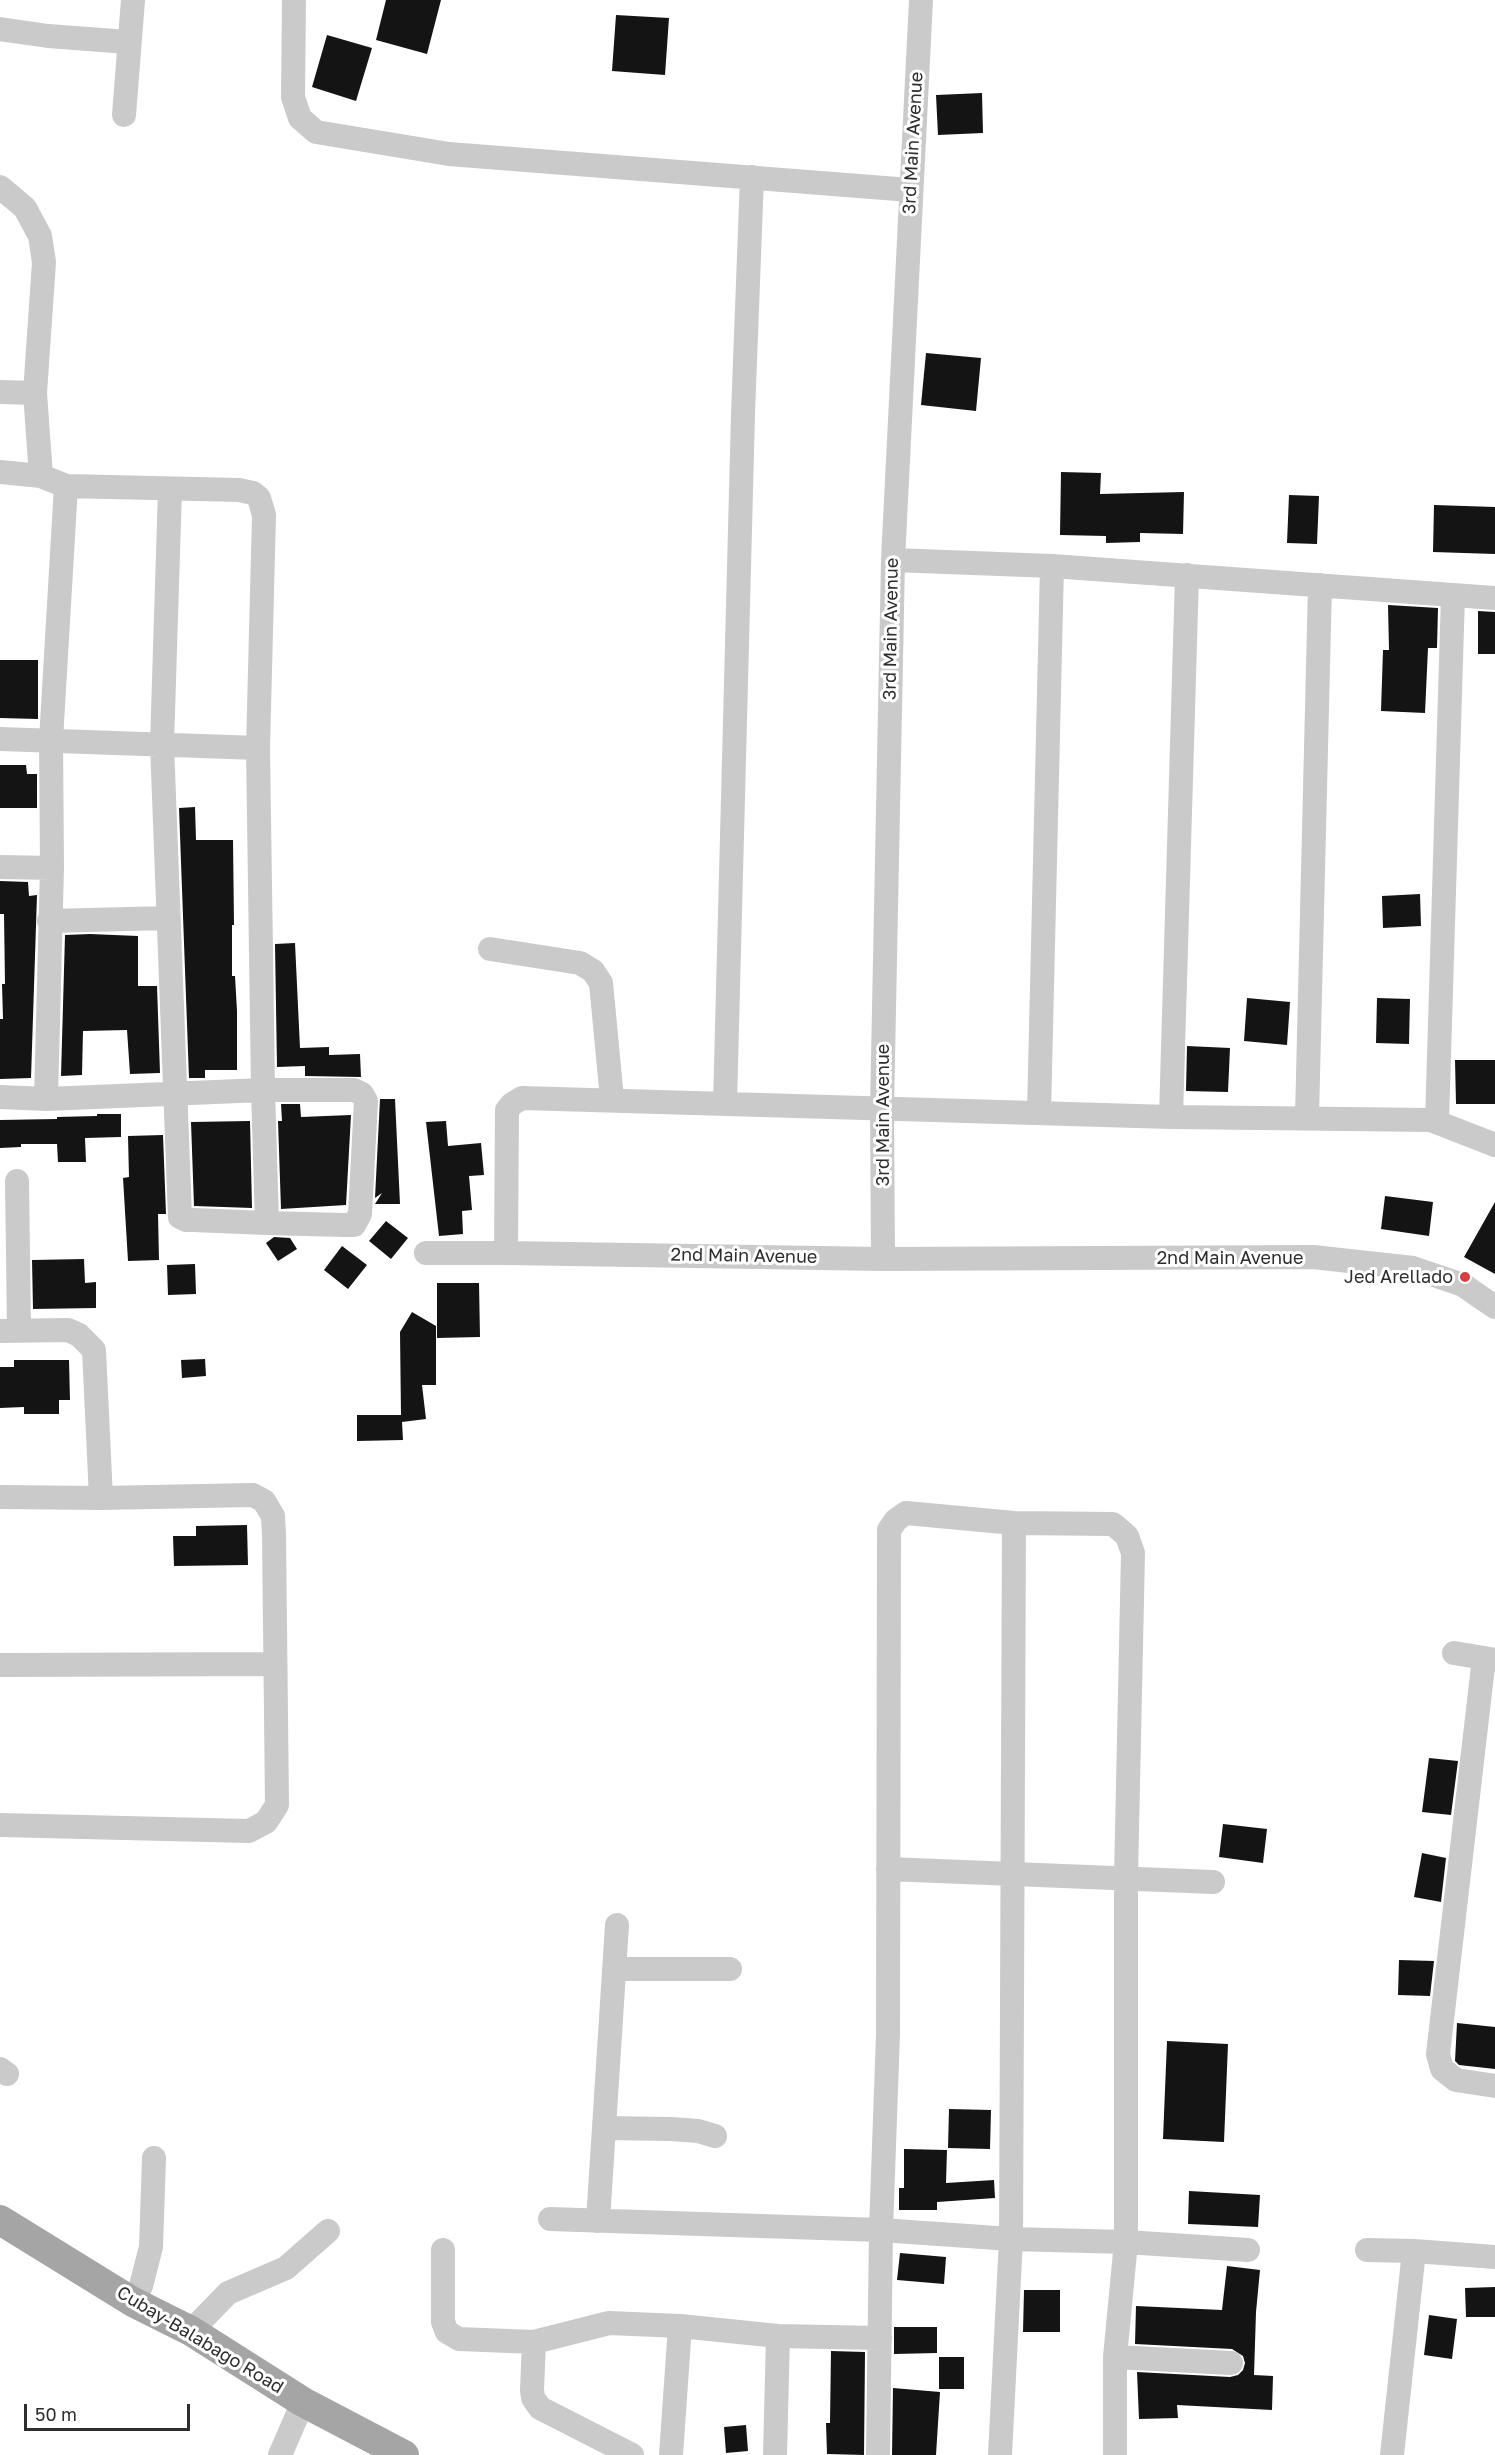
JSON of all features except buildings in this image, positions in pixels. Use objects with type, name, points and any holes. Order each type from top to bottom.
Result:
[{"type":"main road","name":"Cubay-Balabago Road","points":[[0,2220],[133,2302],[191,2331],[303,2402],[404,2455]]},
{"type":"street","points":[[124,115],[133,0]]},
{"type":"street","points":[[294,0],[293,97],[300,118],[316,132],[449,154],[910,190]]},
{"type":"street","name":"3rd Main Avenue","points":[[883,1258],[882,1109],[893,560],[921,0]]},
{"type":"street","points":[[0,29],[48,36],[128,42]]},
{"type":"street","points":[[725,1104],[743,414],[752,177]]},
{"type":"street","points":[[0,187],[26,208],[40,236],[44,262],[35,393],[41,476]]},
{"type":"street","points":[[0,392],[35,393]]},
{"type":"street","points":[[0,472],[41,476],[66,486],[239,490],[252,493],[259,498],[263,506],[258,748],[267,1223]]},
{"type":"street","points":[[46,1098],[52,868],[51,740],[66,486]]},
{"type":"street","points":[[0,1097],[46,1098],[174,1092],[354,1090],[362,1094],[366,1101],[360,1214],[354,1225],[186,1220],[180,1217],[174,1092],[162,744],[170,490]]},
{"type":"street","points":[[893,560],[1052,566],[1495,597]]},
{"type":"street","points":[[1039,1113],[1052,566]]},
{"type":"street","points":[[1171,1118],[1187,575]]},
{"type":"street","points":[[1307,1117],[1320,585]]},
{"type":"street","points":[[1437,1122],[1453,595]]},
{"type":"street","points":[[0,739],[258,748]]},
{"type":"street","points":[[0,867],[52,868]]},
{"type":"street","points":[[49,921],[168,918]]},
{"type":"street","points":[[490,949],[580,963],[593,971],[602,983],[612,1100]]},
{"type":"street","points":[[506,1253],[507,1110],[522,1098],[1171,1118],[1307,1117],[1431,1120],[1495,1144]]},
{"type":"street","points":[[16,1181],[9,1331],[68,1330],[79,1335],[94,1350],[101,1498]]},
{"type":"street","name":"2nd Main Avenue","points":[[426,1253],[883,1258],[1313,1257],[1413,1268],[1463,1285],[1495,1307]]},
{"type":"street","points":[[0,1497],[254,1495],[264,1501],[273,1516],[277,1805],[266,1822],[249,1831],[0,1825]]},
{"type":"street","points":[[878,2455],[881,2230],[888,2034],[889,1530],[896,1520],[906,1514],[1014,1523],[1113,1524],[1127,1536],[1133,1553],[1126,1877],[1126,2242],[1115,2358],[1115,2455]]},
{"type":"street","points":[[1000,2455],[1011,2239],[1014,1523]]},
{"type":"street","points":[[1454,1653],[1489,1659],[1438,2054],[1442,2068],[1456,2080],[1495,2086]]},
{"type":"street","points":[[0,1665],[274,1664]]},
{"type":"street","points":[[888,1869],[1214,1882]]},
{"type":"street","points":[[598,2221],[617,1926]]},
{"type":"street","points":[[615,1969],[730,1969]]},
{"type":"street","points":[[605,2128],[671,2129],[698,2131],[715,2136]]},
{"type":"street","points":[[133,2302],[141,2286],[151,2247],[154,2158]]},
{"type":"street","points":[[550,2219],[881,2230],[1011,2239],[1126,2242],[1248,2250]]},
{"type":"street","points":[[191,2331],[228,2293],[286,2268],[328,2231]]},
{"type":"street","points":[[443,2250],[443,2322],[447,2332],[459,2339],[534,2342],[609,2324],[680,2326],[777,2336],[880,2338]]},
{"type":"street","points":[[1366,2250],[1414,2251],[1495,2258]]},
{"type":"street","points":[[1392,2455],[1414,2251]]},
{"type":"street","points":[[671,2455],[680,2326]]},
{"type":"street","points":[[775,2455],[777,2336]]},
{"type":"street","points":[[534,2342],[532,2390],[533,2398],[540,2408],[632,2455]]},
{"type":"street","points":[[1115,2358],[1231,2363]]},
{"type":"street","points":[[280,2455],[303,2402]]},
{"type":"place","name":"Jed Arellado","points":[[1465,1277]]}]
